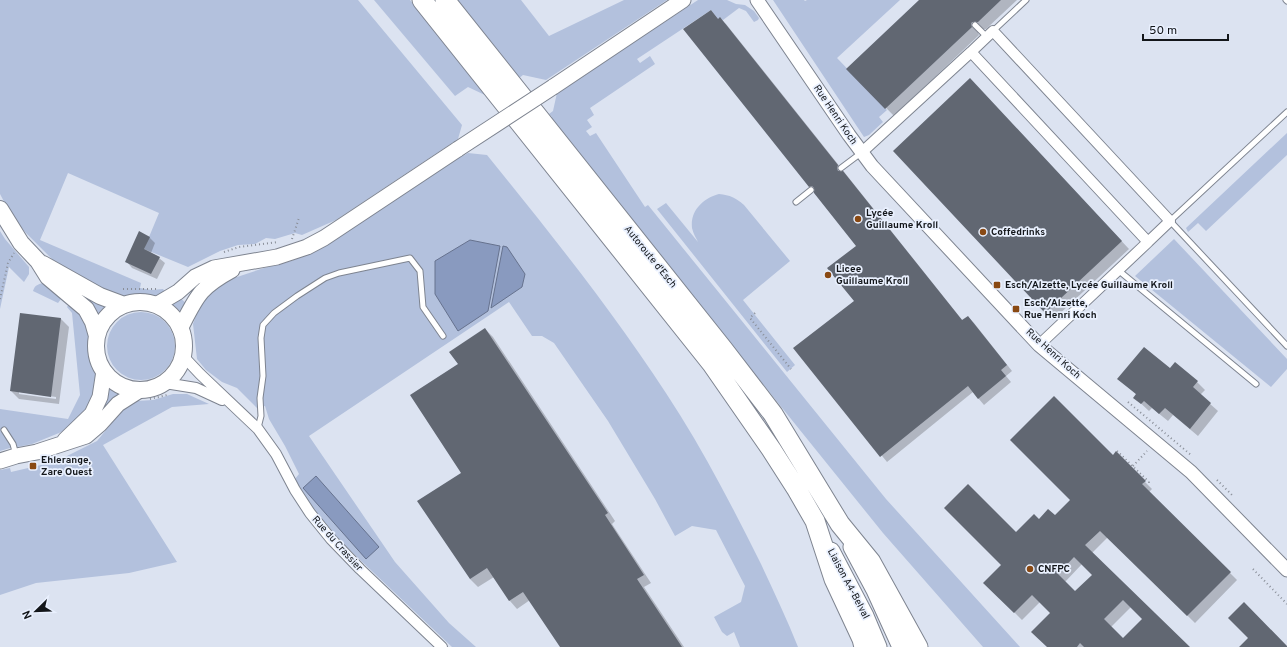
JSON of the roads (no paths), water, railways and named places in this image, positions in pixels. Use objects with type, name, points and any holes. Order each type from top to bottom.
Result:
[{"type":"highway","name":"Autoroute d'Esch","points":[[422,0],[712,364],[771,449],[815,521],[834,578],[862,639],[864,647]]},
{"type":"highway","name":"Autoroute d'Esch","points":[[445,0],[718,342],[777,420],[840,524],[871,562],[918,647]]},
{"type":"highway","name":"Liaison A4-Belval","points":[[815,521],[865,616],[878,647]]},
{"type":"highway","name":"Liaison A4-Belval","points":[[840,524],[875,590],[902,647]]},
{"type":"main road","points":[[156,297],[174,318],[180,328],[184,346],[183,356],[173,375],[165,383],[153,388],[140,390],[126,388],[113,382],[104,371],[98,360],[96,348],[97,336],[102,323],[111,312],[124,305],[140,302],[156,297],[178,292],[195,277],[214,268],[276,257],[289,250],[324,238],[683,0]]},
{"type":"main road","points":[[0,209],[21,243],[38,261],[48,277],[86,309],[93,322],[97,336]]},
{"type":"main road","points":[[38,261],[100,296],[124,305]]},
{"type":"main road","points":[[180,328],[196,297],[205,286],[216,278],[247,262]]},
{"type":"main road","points":[[60,445],[92,414],[100,397],[104,371]]},
{"type":"main road","points":[[0,461],[37,452],[86,436],[100,424],[118,404],[140,390]]},
{"type":"street","name":"Rue Henri Koch","points":[[757,0],[861,153],[1039,345],[1178,460],[1287,570]]},
{"type":"street","points":[[861,153],[990,34],[1170,221],[1039,345]]},
{"type":"street","points":[[971,52],[1148,242]]},
{"type":"street","points":[[183,356],[235,408]]},
{"type":"street","points":[[165,383],[196,388],[216,396],[235,408]]},
{"type":"street","name":"Rue du Crassier","points":[[235,408],[258,429],[276,454],[295,490],[310,513],[331,539],[360,569],[442,647]]},
{"type":"lane","points":[[975,25],[990,34],[1026,0]]},
{"type":"lane","points":[[1287,114],[1170,221],[1287,346]]},
{"type":"lane","points":[[841,168],[861,153]]},
{"type":"lane","points":[[796,202],[811,190]]},
{"type":"lane","points":[[258,429],[261,416],[260,398],[263,376],[261,338],[263,325],[274,313],[325,278],[339,273],[410,258],[420,271],[423,307],[443,336]]},
{"type":"lane","points":[[1118,270],[1256,384]]},
{"type":"lane","points":[[4,430],[13,444],[16,456]]},
{"type":"place","name":"Lycée Guillaume Kroll","points":[[858,219]]},
{"type":"place","name":"Coffedrinks","points":[[983,232]]},
{"type":"place","name":"Licee Guillaume Kroll","points":[[828,275]]},
{"type":"place","name":"Esch/Alzette, Lycée Guillaume Kroll","points":[[997,285]]},
{"type":"place","name":"Esch/Alzette, Rue Henri Koch","points":[[1016,309]]},
{"type":"place","name":"Ehlerange, Zare Ouest","points":[[33,466]]},
{"type":"place","name":"CNFPC","points":[[1030,569]]}]
